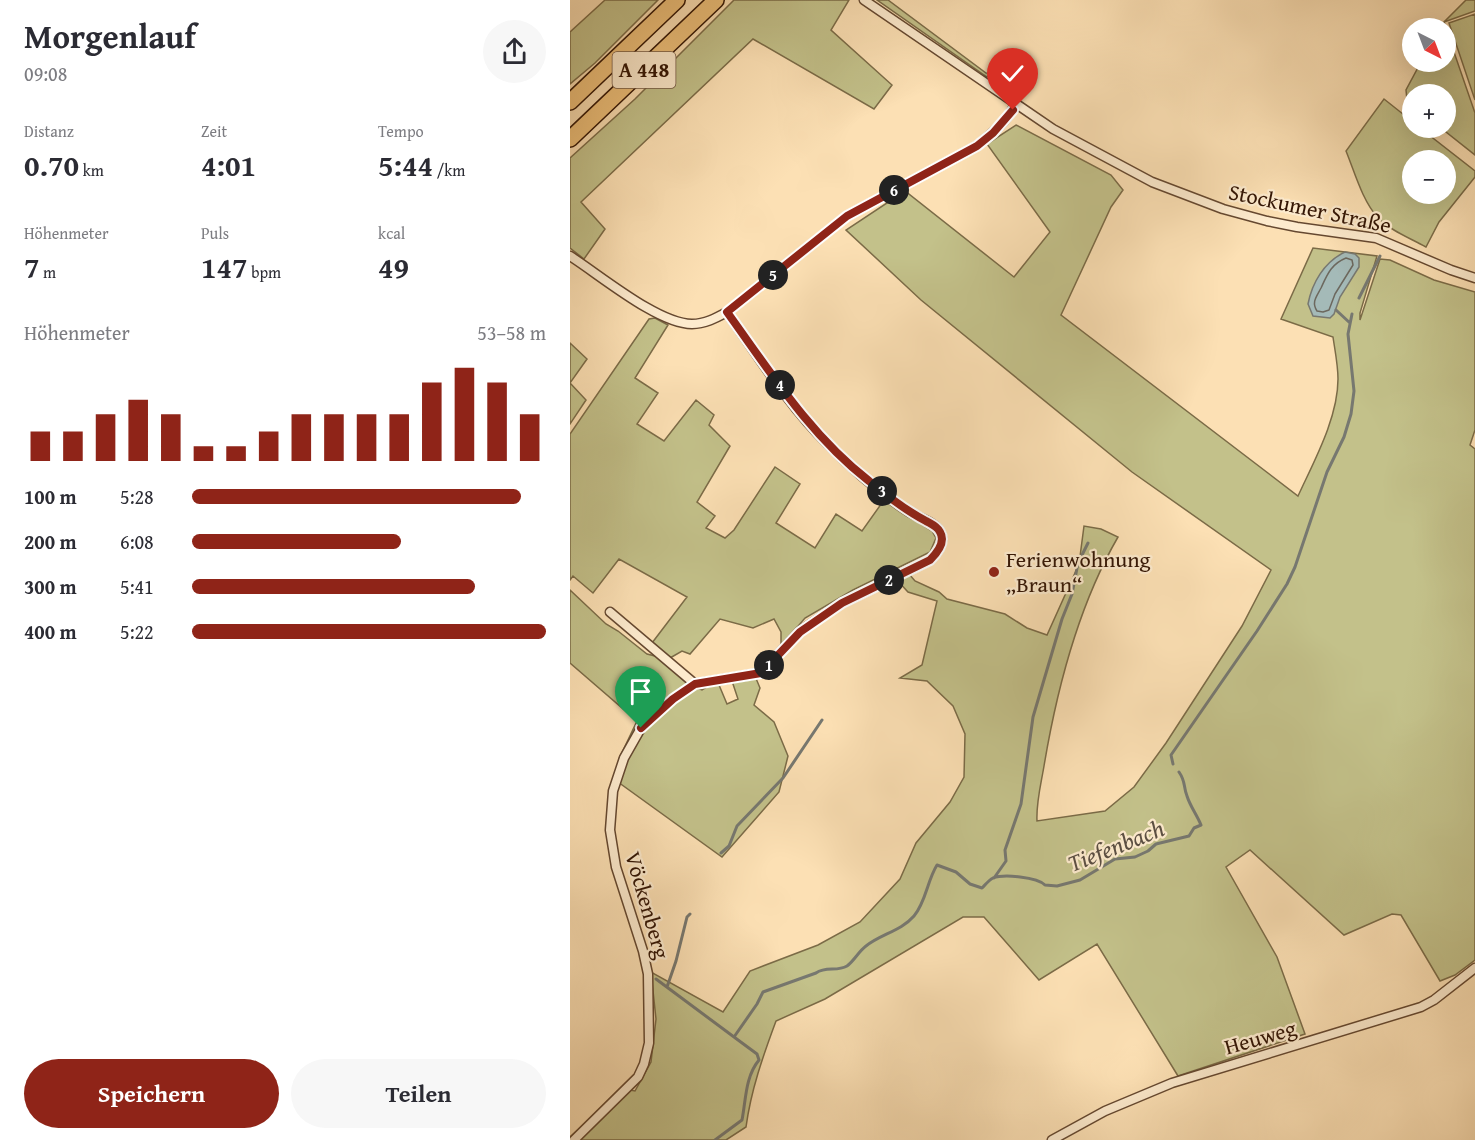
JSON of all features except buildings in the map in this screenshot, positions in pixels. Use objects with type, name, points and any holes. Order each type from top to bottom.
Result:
[{"type":"highway","name":"A 448","points":[[570,102],[677,0]]},
{"type":"highway","name":"A 448","points":[[570,139],[716,0]]},
{"type":"street","name":"Stockumer Straße","points":[[864,0],[1053,129],[1114,163],[1186,196],[1222,209],[1277,223],[1376,238],[1475,278]]},
{"type":"street","points":[[570,256],[651,311],[672,321],[691,324],[711,321],[727,312],[847,216],[977,146],[993,133],[1013,110],[1015,104]]},
{"type":"street","name":"Vöckenberg","points":[[574,1140],[638,1077],[649,1043],[648,974],[616,867],[610,830],[613,790],[624,758],[641,728],[673,699],[695,684],[761,673],[800,632],[842,603],[930,560],[940,548],[942,536],[939,529],[909,512],[867,480],[804,420],[727,312]]},
{"type":"street","points":[[610,612],[695,684]]},
{"type":"street","name":"Heuweg","points":[[1052,1140],[1105,1111],[1172,1083],[1421,1007],[1434,1000],[1475,968]]},
{"type":"shaded area","points":[[605,0],[658,0],[595,63],[570,84],[570,32]]},
{"type":"shaded area","points":[[734,0],[849,0],[831,30],[892,85],[874,109],[753,39],[581,202],[605,229],[584,259],[570,248],[570,158],[635,99]]},
{"type":"shaded area","points":[[877,0],[888,0],[986,73],[1000,78],[1011,90],[989,75],[987,77]]},
{"type":"shaded area","points":[[1466,0],[1475,0],[1475,11],[1455,18],[1448,18]]},
{"type":"shaded area","points":[[1475,14],[1475,100],[1456,44],[1456,21]]},
{"type":"shaded area","points":[[1456,58],[1475,113],[1475,155],[1454,138],[1456,138],[1456,84],[1409,84],[1416,72],[1456,72]]},
{"type":"shaded area","points":[[1384,99],[1402,113],[1402,138],[1433,138],[1448,150],[1402,150],[1402,204],[1453,204],[1439,222],[1426,247],[1383,223],[1372,211],[1363,195],[1346,151]]},
{"type":"shaded area","points":[[1016,125],[1111,175],[1123,190],[1111,207],[1061,315],[1298,496],[1330,424],[1338,379],[1333,337],[1281,319],[1313,248],[1377,256],[1360,320],[1380,259],[1390,260],[1434,280],[1475,292],[1475,430],[1470,445],[1475,449],[1475,960],[1455,975],[1440,981],[1401,915],[1392,914],[1344,935],[1250,850],[1226,867],[1277,957],[1305,1034],[1178,1076],[1097,944],[1039,980],[984,917],[963,917],[825,999],[776,1021],[754,1086],[746,1127],[726,1140],[570,1140],[570,1137],[624,1089],[635,1091],[651,1062],[656,1019],[651,972],[723,1012],[750,971],[818,945],[860,922],[900,879],[916,843],[950,802],[964,777],[965,734],[953,706],[927,681],[900,678],[922,665],[937,601],[908,592],[897,580],[909,574],[915,581],[939,592],[947,599],[1005,614],[1027,628],[1047,635],[1079,564],[1084,526],[1101,529],[1118,537],[1091,591],[1071,648],[1049,737],[1038,800],[1037,821],[1105,811],[1134,787],[1166,743],[1242,626],[1271,570],[1132,472],[921,300],[846,230],[905,191],[1014,277],[1050,232],[987,144]]},
{"type":"shaded area","points":[[1456,156],[1475,171],[1475,177],[1456,201]]},
{"type":"shaded area","points":[[655,318],[668,325],[635,378],[658,393],[637,424],[664,441],[696,400],[714,415],[709,425],[730,446],[697,502],[715,516],[706,528],[725,538],[734,530],[775,467],[800,484],[776,523],[815,548],[836,514],[862,531],[884,500],[932,531],[936,538],[930,552],[853,590],[805,618],[781,646],[781,632],[774,619],[753,628],[720,619],[690,654],[682,651],[670,658],[652,643],[687,597],[619,559],[593,593],[573,576],[570,580],[570,434],[649,319]]},
{"type":"shaded area","points":[[570,343],[587,359],[570,383]]},
{"type":"shaded area","points":[[570,383],[586,400],[570,424]]},
{"type":"shaded area","points":[[570,590],[606,624],[647,654],[659,657],[689,685],[702,690],[710,685],[719,685],[727,704],[738,699],[732,681],[755,676],[760,688],[754,705],[774,722],[788,756],[779,792],[722,857],[618,782],[624,765],[619,759],[637,721],[570,663]]},
{"type":"water","points":[[1345,252],[1355,254],[1359,258],[1359,267],[1340,297],[1334,314],[1330,318],[1313,316],[1308,304],[1316,281],[1331,261]]},
{"type":"waterway","name":"Tiefenbach","points":[[1359,298],[1380,256]]},
{"type":"waterway","points":[[1336,310],[1350,323]]},
{"type":"waterway","name":"Tiefenbach","points":[[1173,764],[1171,755],[1257,631],[1287,584],[1295,567],[1327,472],[1344,437],[1351,414],[1354,391],[1348,334],[1352,314]]},
{"type":"waterway","points":[[994,878],[1006,861],[1005,850],[1021,804],[1033,717],[1062,619],[1072,594],[1078,563],[1088,543]]},
{"type":"waterway","points":[[721,853],[729,846],[737,826],[783,778],[822,720]]},
{"type":"waterway","name":"Tiefenbach","points":[[715,1140],[742,1120],[749,1081],[759,1060],[757,1054],[734,1037],[763,992],[820,971],[847,966],[866,946],[909,921],[918,910],[937,865],[956,872],[970,884],[982,888],[993,878],[1005,876],[1028,878],[1045,885],[1057,886],[1080,880],[1115,859],[1135,857],[1156,844],[1189,836],[1194,828],[1201,825],[1188,800],[1179,772]]},
{"type":"waterway","points":[[667,987],[687,917],[690,914]]},
{"type":"waterway","points":[[656,979],[734,1037]]},
{"type":"place","name":"Ferienwohnung „Braun“","points":[[994,572]]},
{"type":"route","points":[[641,728],[673,699],[695,684],[761,673],[800,632],[842,603],[930,560],[940,548],[942,536],[939,529],[909,512],[867,480],[804,420],[727,312],[847,216],[960,157],[993,133],[1013,110]]}]
